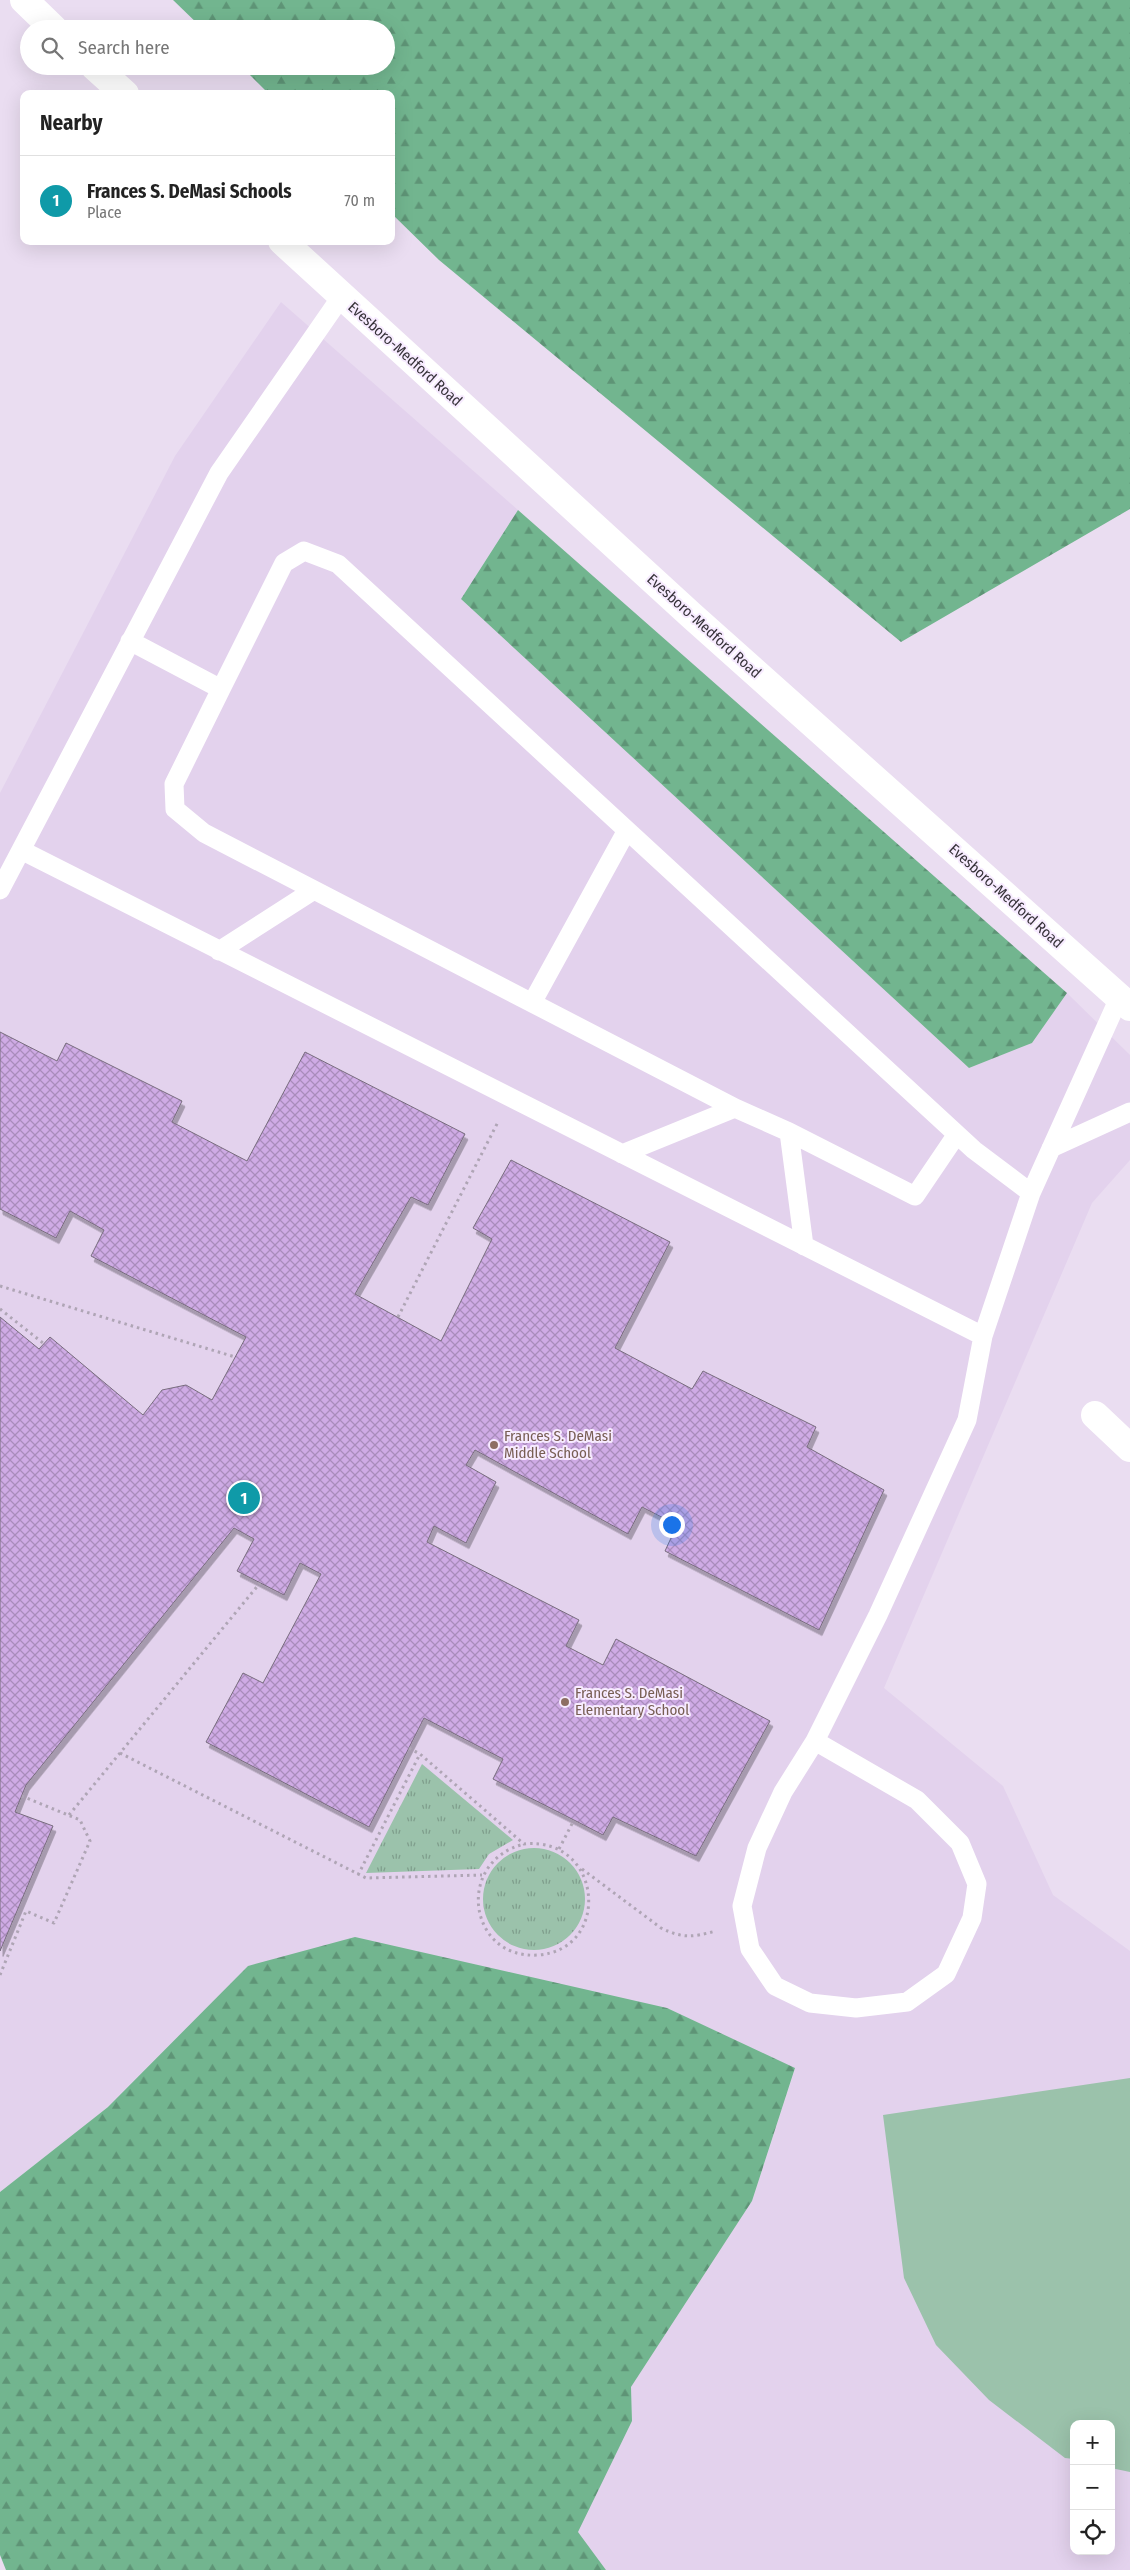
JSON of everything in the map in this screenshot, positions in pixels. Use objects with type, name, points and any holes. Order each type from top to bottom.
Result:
[{"type":"street","points":[[24,0],[45,20]]},
{"type":"street","points":[[104,75],[121,90]]},
{"type":"street","name":"Evesboro-Medford Road","points":[[286,245],[692,616],[1125,1003]]},
{"type":"street","points":[[1095,1415],[1130,1448]]},
{"type":"lane","points":[[0,890],[219,473],[341,297]]},
{"type":"lane","points":[[958,1134],[915,1196],[789,1132],[735,1108],[204,833],[174,809],[174,784],[284,563],[304,550],[338,564],[958,1134],[1031,1193]]},
{"type":"lane","points":[[130,641],[221,689]]},
{"type":"lane","points":[[532,1003],[627,830]]},
{"type":"lane","points":[[20,850],[983,1336]]},
{"type":"lane","points":[[220,951],[314,890]]},
{"type":"lane","points":[[815,1740],[917,1800],[960,1843],[977,1884],[972,1918],[946,1974],[907,2002],[856,2008],[810,2003],[775,1986],[750,1949],[742,1906],[757,1848],[783,1792],[815,1740],[878,1614],[967,1420],[983,1336],[1031,1193],[1051,1148],[1125,1003]]},
{"type":"lane","points":[[622,1154],[735,1108]]},
{"type":"lane","points":[[1051,1148],[1130,1112]]},
{"type":"lane","points":[[789,1132],[804,1246]]},
{"type":"path","points":[[398,1316],[511,1098]]},
{"type":"path","points":[[0,1286],[235,1357]]},
{"type":"path","points":[[0,1308],[43,1343]]},
{"type":"path","points":[[69,1815],[260,1583]]},
{"type":"path","points":[[409,1748],[420,1754],[524,1844]]},
{"type":"path","points":[[120,1753],[366,1878],[482,1876]]},
{"type":"path","points":[[358,1875],[420,1754]]},
{"type":"path","points":[[0,1975],[26,1911],[54,1923],[90,1841],[80,1820],[22,1796]]},
{"type":"path","points":[[559,1848],[574,1820]]},
{"type":"path","points":[[581,1869],[588,1884],[590,1900],[588,1916],[580,1931],[568,1943],[554,1952],[538,1955],[521,1954],[506,1948],[493,1937],[483,1923],[478,1908],[477,1891],[482,1876],[499,1855],[510,1847],[524,1844],[548,1844],[559,1848],[581,1869],[611,1888],[662,1928],[676,1935],[689,1938],[745,1923]]},
{"type":"shaded area","name":"Frances S. DeMasi Middle School","points":[[281,302],[518,510],[461,599],[969,1068],[1032,1043],[1067,993],[1130,1055],[1130,1160],[1092,1203],[884,1688],[1003,1786],[1053,1895],[1130,1951],[1130,2570],[606,2570],[577,2532],[632,2421],[631,2387],[752,2201],[795,2069],[667,2008],[108,2107],[0,2192],[0,793],[175,456]]},
{"type":"green space","points":[[173,0],[1130,0],[1130,509],[901,642],[439,260],[395,217],[395,90],[265,90],[250,75],[395,75],[395,20],[194,20]]},
{"type":"green space","points":[[518,510],[1067,993],[1032,1043],[969,1068],[461,599]]},
{"type":"green space","points":[[422,1764],[513,1840],[489,1854],[479,1869],[366,1873]]},
{"type":"green space","points":[[534,1848],[553,1852],[570,1863],[581,1880],[585,1899],[581,1918],[570,1935],[553,1946],[534,1950],[515,1946],[498,1935],[487,1918],[483,1899],[487,1880],[498,1863],[515,1852]]},
{"type":"green space","points":[[355,1937],[667,2008],[795,2068],[752,2201],[631,2387],[632,2421],[578,2532],[606,2570],[6,2570],[0,2555],[0,2192],[108,2107],[248,1966]]},
{"type":"green space","points":[[1130,2078],[1130,2472],[1115,2469],[1115,2420],[1070,2420],[1070,2459],[1065,2458],[989,2400],[936,2345],[904,2278],[883,2115]]},
{"type":"building","points":[[0,1032],[57,1061],[66,1043],[182,1101],[172,1122],[247,1161],[305,1052],[465,1134],[428,1205],[411,1197],[355,1294],[441,1341],[492,1239],[473,1228],[511,1160],[670,1242],[615,1348],[692,1389],[703,1371],[816,1427],[807,1447],[884,1490],[819,1630],[665,1551],[677,1525],[642,1507],[628,1534],[475,1450],[466,1465],[496,1482],[466,1543],[434,1526],[427,1542],[579,1620],[566,1646],[603,1665],[616,1639],[770,1721],[696,1856],[613,1817],[603,1835],[493,1779],[503,1759],[424,1718],[369,1827],[206,1742],[243,1673],[263,1683],[321,1574],[300,1563],[284,1595],[237,1571],[254,1539],[234,1528],[26,1785],[15,1812],[53,1826],[0,1951],[0,1317],[39,1349],[50,1337],[143,1415],[162,1390],[186,1385],[212,1400],[246,1337],[91,1256],[104,1230],[70,1211],[56,1238],[0,1209]]},
{"type":"place","name":"Frances S. DeMasi Middle School","points":[[494,1445]]},
{"type":"place","name":"Frances S. DeMasi Schools","points":[[244,1498]]},
{"type":"place","name":"Frances S. DeMasi Elementary School","points":[[565,1702]]}]
